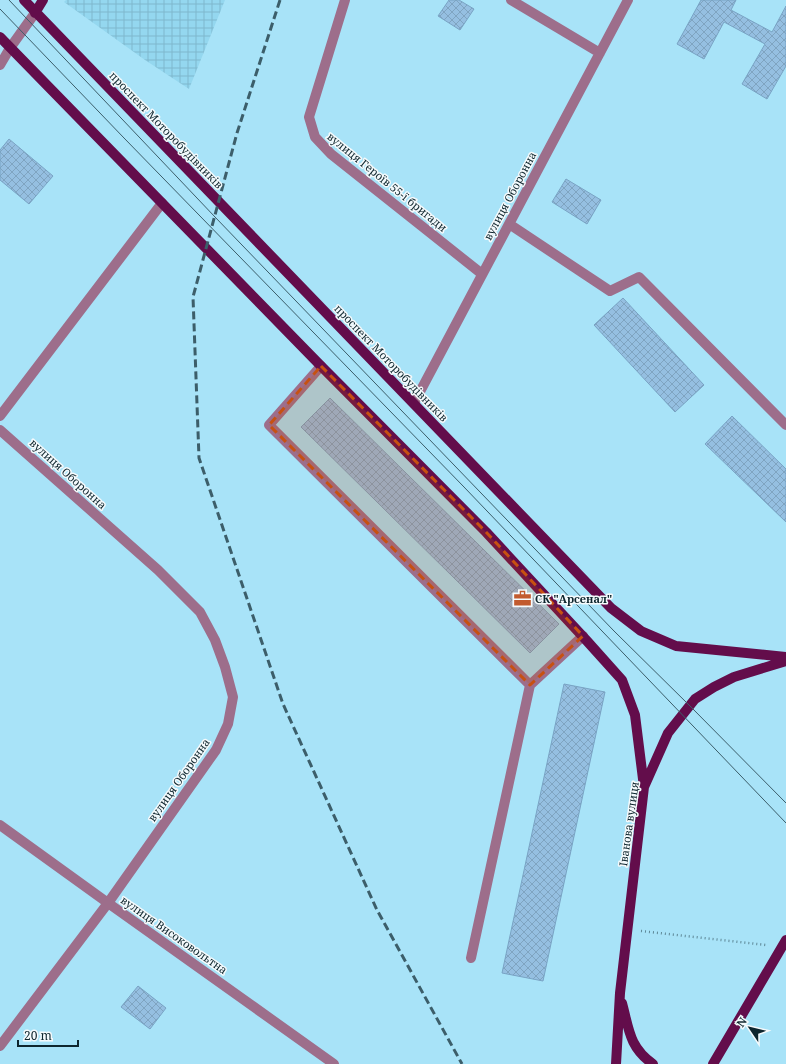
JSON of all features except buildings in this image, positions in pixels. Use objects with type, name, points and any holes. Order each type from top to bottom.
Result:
[{"type":"main road","name":"проспект Моторобудівників","points":[[24,0],[611,608],[641,631],[676,646],[786,657]]},
{"type":"main road","points":[[35,13],[43,0]]},
{"type":"main road","points":[[0,37],[321,366],[486,532],[622,680],[635,715],[644,787]]},
{"type":"main road","name":"Іванова вулиця","points":[[616,1064],[620,993],[644,787],[668,733],[695,699],[734,677],[786,661]]},
{"type":"main road","points":[[713,1064],[784,943]]},
{"type":"main road","points":[[620,993],[632,1043],[642,1057],[653,1064]]},
{"type":"street","name":"вулиця Героїв 55-ї бригади","points":[[345,0],[309,117],[314,137],[331,154],[482,274]]},
{"type":"street","points":[[511,0],[600,53]]},
{"type":"street","name":"вулиця Оборонна","points":[[414,403],[628,0]]},
{"type":"street","points":[[0,65],[35,13]]},
{"type":"street","points":[[0,416],[162,203]]},
{"type":"street","points":[[509,224],[610,291],[639,277],[786,425]]},
{"type":"street","points":[[321,366],[269,425],[530,685]]},
{"type":"street","name":"вулиця Оборонна","points":[[0,430],[158,570],[200,612],[215,640],[225,667],[233,697],[228,724],[216,750],[108,903],[0,1046]]},
{"type":"street","points":[[471,958],[530,685],[583,636]]},
{"type":"street","name":"вулиця Високовольтна","points":[[0,824],[334,1064]]},
{"type":"path","points":[[627,930],[784,943]]},
{"type":"highlighted area","points":[[321,366],[486,532],[583,636],[530,685],[269,425]]},
{"type":"shaded area","points":[[66,0],[225,0],[189,89],[145,60],[64,2]]},
{"type":"tram line","points":[[9,0],[215,217],[614,631],[786,803]]},
{"type":"tram line","points":[[0,9],[464,487],[786,823]]},
{"type":"railway","points":[[280,0],[237,133],[193,297],[199,458],[283,704],[377,910],[462,1064]]},
{"type":"place","name":"СК \"Арсенал\"","points":[[522,599]]}]
